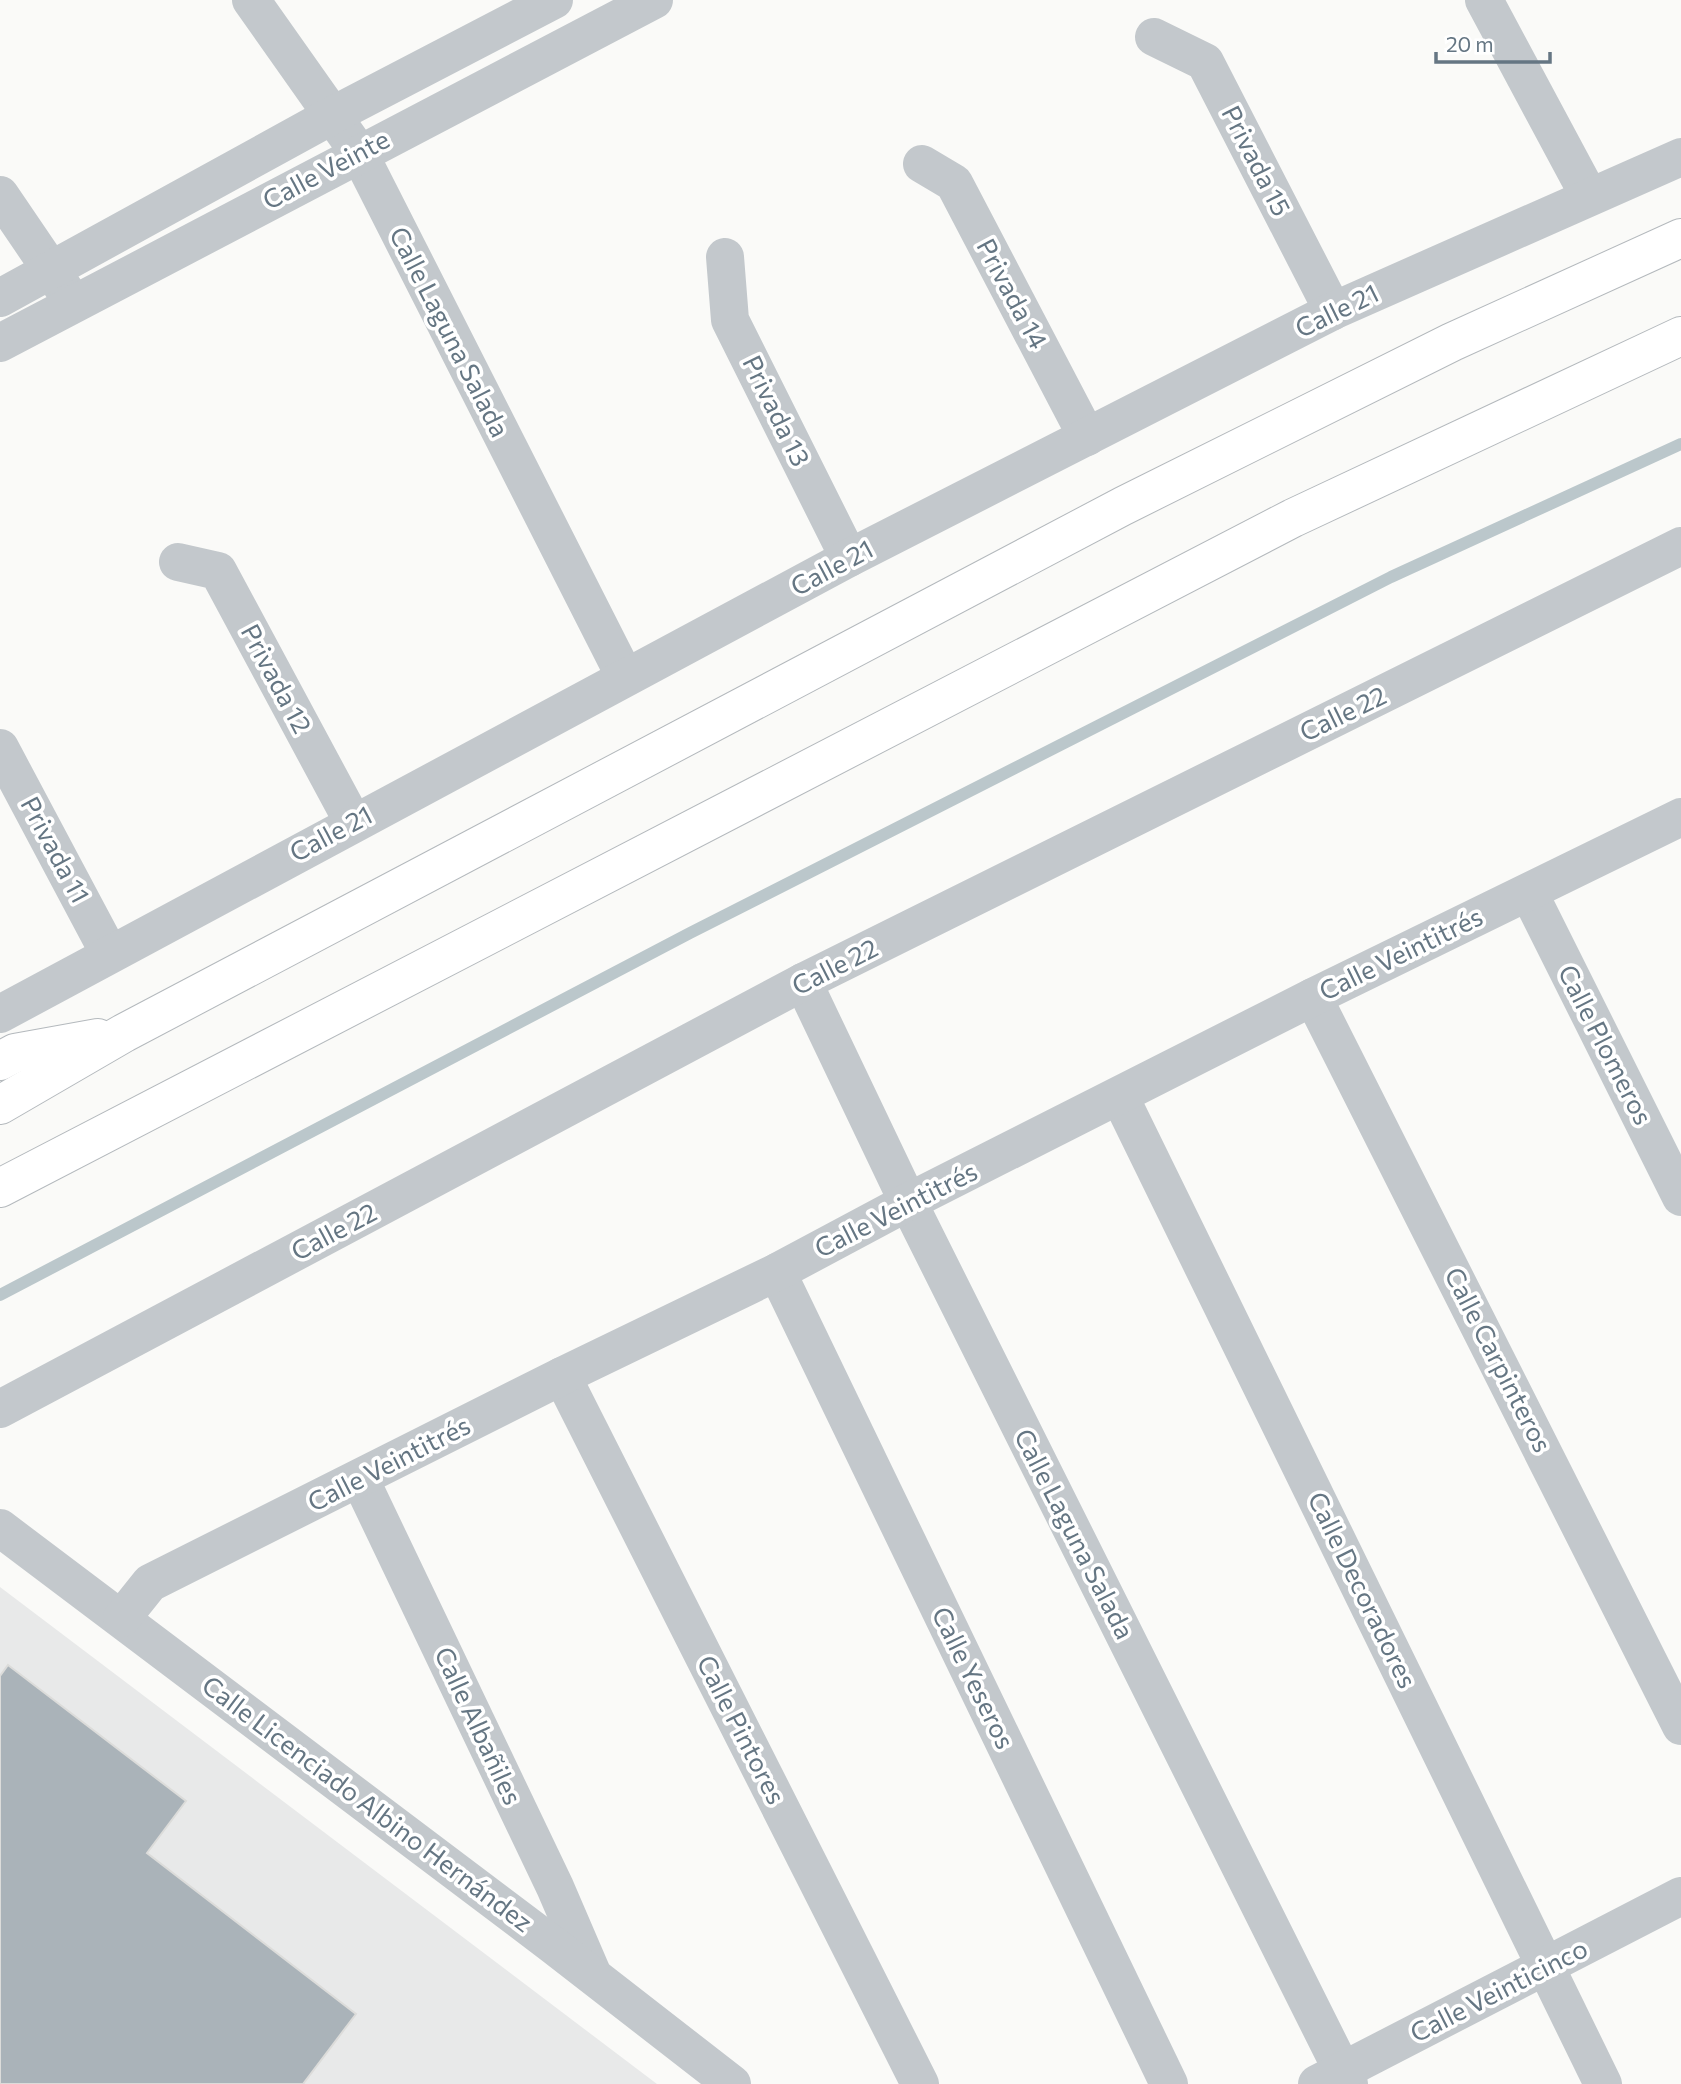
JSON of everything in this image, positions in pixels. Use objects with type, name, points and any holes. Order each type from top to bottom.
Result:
[{"type":"highway","points":[[0,1105],[124,1033],[1123,506],[1452,342],[1681,238]]},
{"type":"highway","points":[[0,1188],[1293,518],[1681,336]]},
{"type":"highway","points":[[0,1061],[15,1053],[124,1033]]},
{"type":"street","name":"Calle Laguna Salada","points":[[251,0],[359,153],[625,677]]},
{"type":"street","name":"Calle Veinte","points":[[0,299],[333,115],[554,0]]},
{"type":"street","points":[[1484,0],[1588,196]]},
{"type":"street","name":"Calle Veinte","points":[[0,343],[648,1]]},
{"type":"street","name":"Privada 15","points":[[1154,37],[1205,62],[1334,311]]},
{"type":"street","name":"Calle 21","points":[[0,1014],[109,953],[849,558],[1334,311],[1681,157]]},
{"type":"street","name":"Privada 14","points":[[922,163],[954,183],[1087,437]]},
{"type":"street","points":[[0,195],[73,303]]},
{"type":"street","name":"Privada 13","points":[[725,257],[730,320],[849,558]]},
{"type":"street","name":"Calle 22","points":[[0,1409],[803,982],[1681,546]]},
{"type":"street","name":"Privada 12","points":[[178,562],[218,571],[354,822]]},
{"type":"street","name":"Privada 11","points":[[0,748],[109,953]]},
{"type":"street","name":"Calle Veintitrés","points":[[122,1618],[150,1583],[562,1376],[777,1272],[908,1202],[1313,997],[1681,817]]},
{"type":"street","name":"Calle Plomeros","points":[[1529,893],[1681,1197]]},
{"type":"street","name":"Calle Laguna Salada","points":[[803,982],[1336,2080]]},
{"type":"street","name":"Calle Carpinteros","points":[[1313,997],[1681,1726]]},
{"type":"street","name":"Calle Decoradores","points":[[1120,1097],[1603,2084]]},
{"type":"street","name":"Calle Yeseros","points":[[777,1272],[1169,2084]]},
{"type":"street","name":"Calle Pintores","points":[[562,1376],[920,2084]]},
{"type":"street","name":"Calle Albañiles","points":[[360,1479],[555,1887],[593,1975]]},
{"type":"street","name":"Calle Licenciado Albino Hernández","points":[[0,1528],[593,1975],[732,2084]]},
{"type":"street","name":"Calle Veinticinco","points":[[1336,2080],[1681,1896]]},
{"type":"shaded area","points":[[0,1587],[657,2084],[0,2084]]},
{"type":"building","points":[[8,1665],[186,1801],[147,1853],[356,2014],[303,2084],[0,2084],[0,1676]]},
{"type":"waterway","points":[[0,1295],[690,933],[1391,577],[1681,444]]}]
